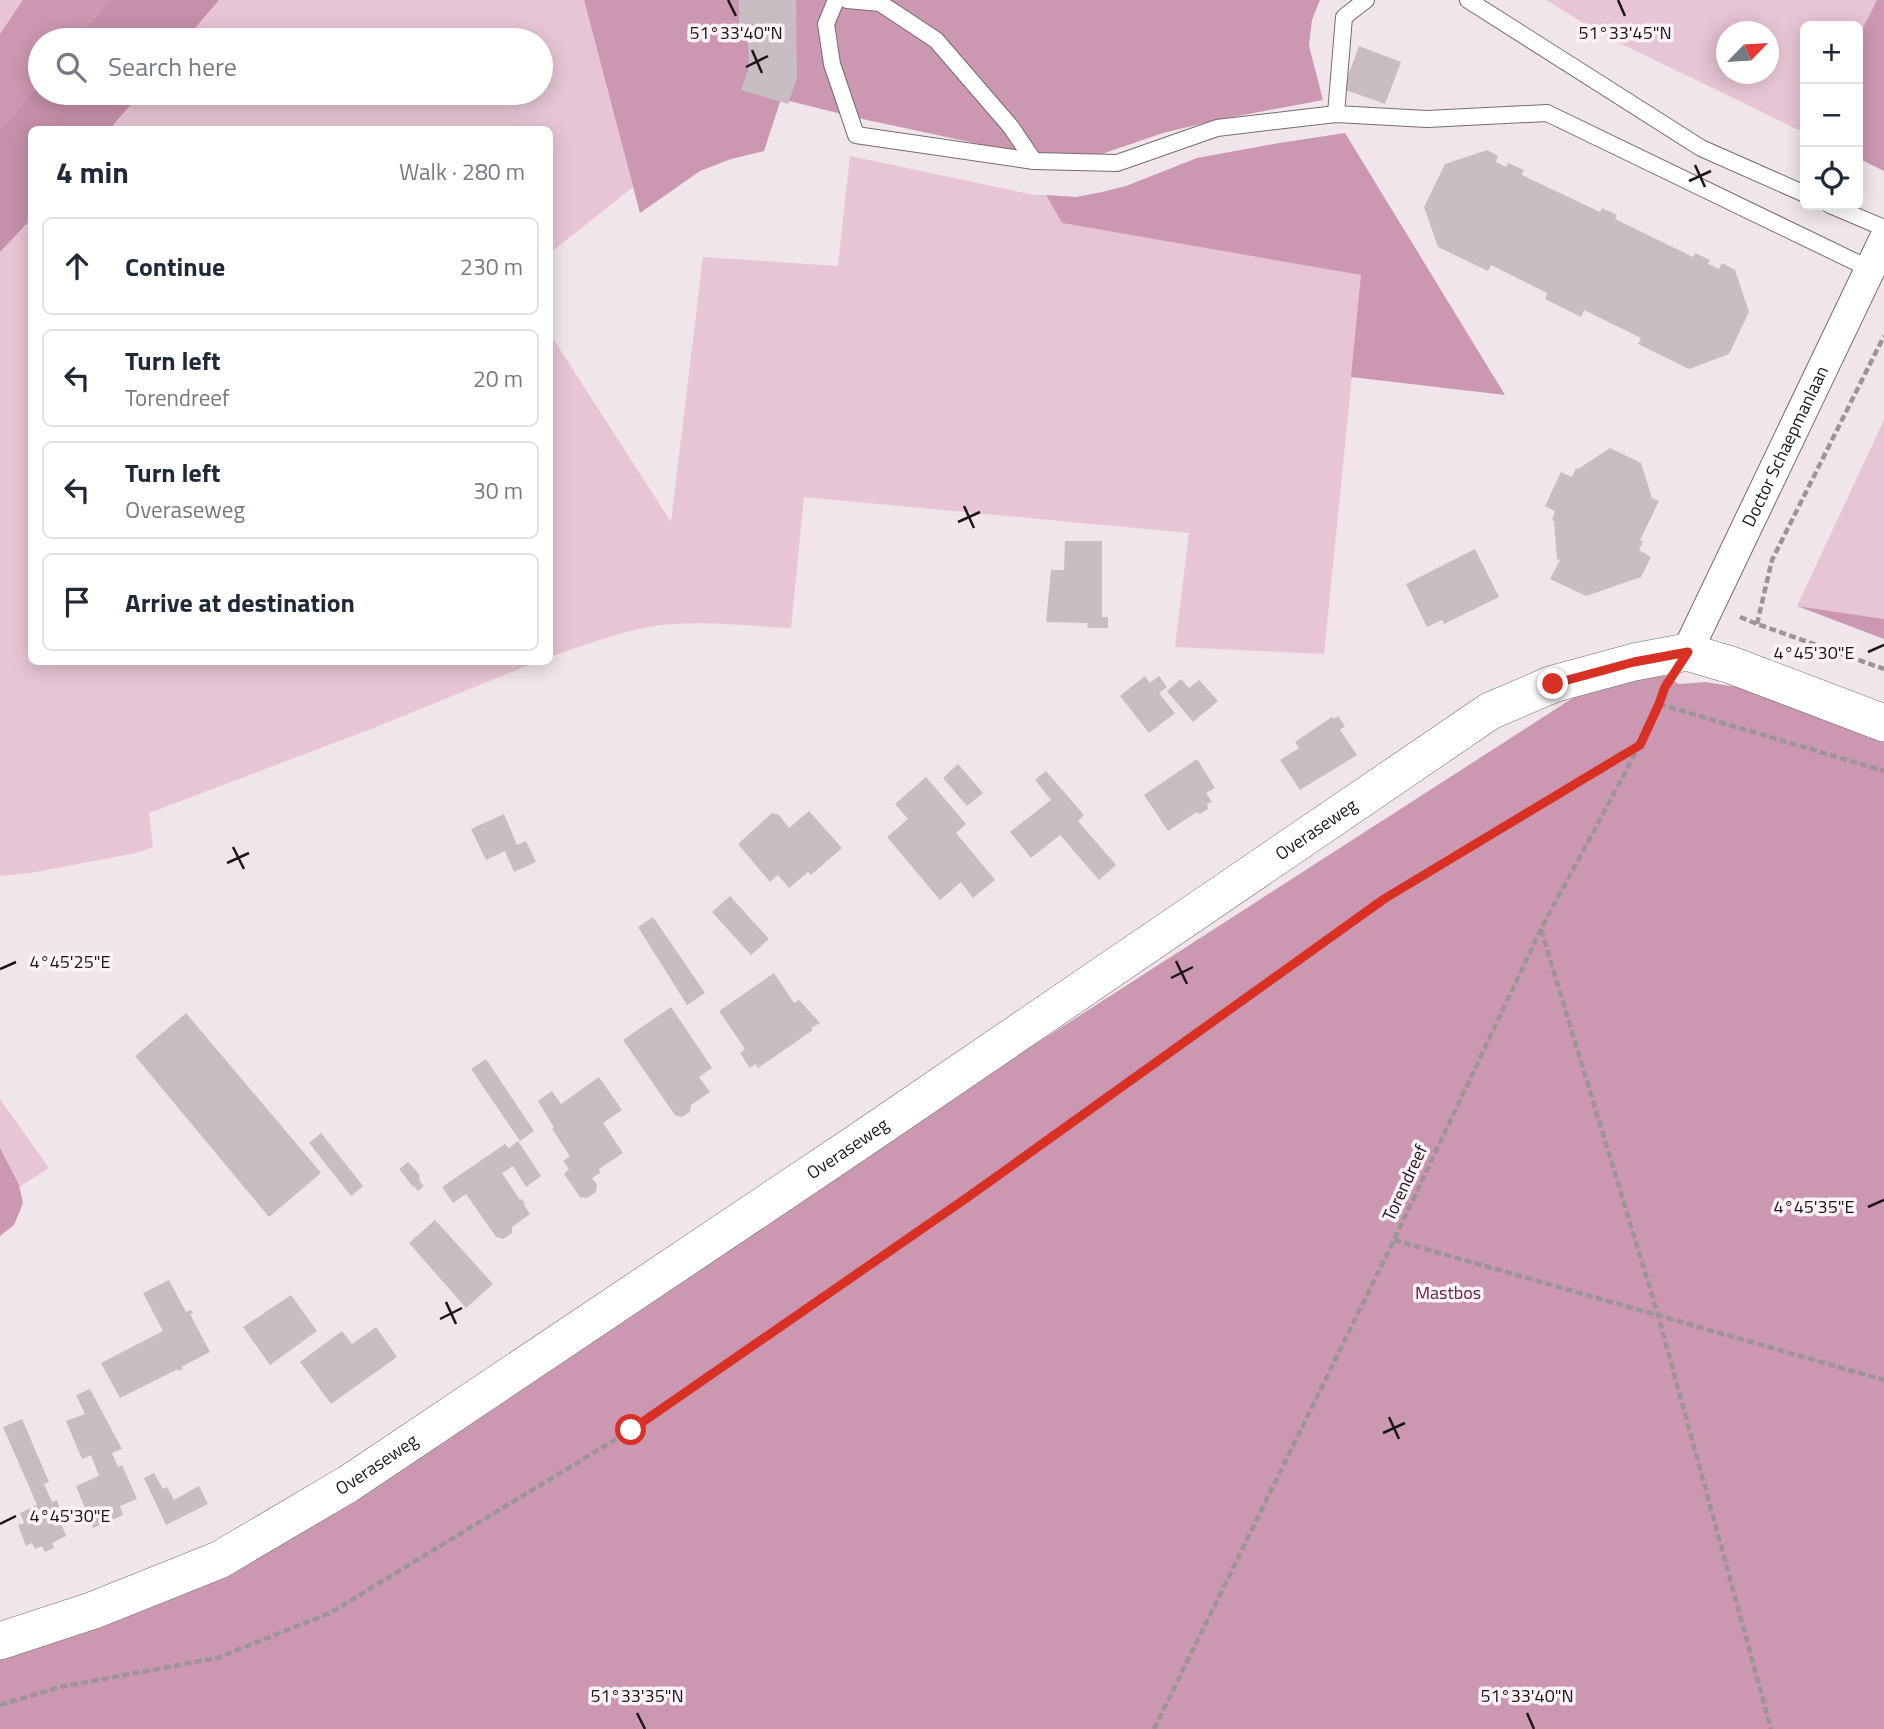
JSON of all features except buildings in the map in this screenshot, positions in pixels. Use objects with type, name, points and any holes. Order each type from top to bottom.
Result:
[{"type":"street","name":"Doctor Schaepmanlaan","points":[[1688,652],[1884,240]]},
{"type":"street","points":[[1688,652],[1731,665],[1884,723]]},
{"type":"street","name":"Overaseweg","points":[[0,1641],[94,1610],[219,1560],[348,1484],[866,1137],[1490,711],[1553,684],[1634,662],[1688,652]]},
{"type":"lane","points":[[836,0],[826,24],[832,64],[856,135],[1034,161],[1117,163],[1217,128],[1336,114],[1427,119],[1546,113],[1870,269]]},
{"type":"lane","points":[[847,0],[880,3],[936,40],[1011,127],[1034,161]]},
{"type":"lane","points":[[1336,114],[1344,17],[1366,0]]},
{"type":"lane","points":[[1468,0],[1701,148],[1800,192]]},
{"type":"lane","points":[[1842,210],[1884,228]]},
{"type":"path","points":[[1884,336],[1773,559],[1757,624],[1884,669]]},
{"type":"path","name":"Torendreef","points":[[1154,1729],[1394,1240],[1541,929],[1640,745],[1665,687],[1688,652]]},
{"type":"path","points":[[1659,704],[1884,771]]},
{"type":"path","points":[[0,1705],[60,1687],[217,1658],[330,1613],[631,1430],[968,1197],[1384,899],[1640,745]]},
{"type":"path","points":[[1541,929],[1658,1315],[1771,1729]]},
{"type":"path","points":[[1394,1240],[1884,1380]]},
{"type":"shaded area","points":[[0,0],[214,0],[191,28],[28,28],[28,105],[37,105],[33,126],[28,126],[28,665],[529,665],[376,727],[149,813],[153,847],[136,853],[0,876]]},
{"type":"shaded area","points":[[110,0],[219,0],[195,28],[86,28]]},
{"type":"shaded area","points":[[219,0],[584,0],[633,187],[553,251],[553,126],[113,126],[131,105],[553,105],[553,28],[195,28]]},
{"type":"shaded area","points":[[1546,0],[1877,0],[1863,28],[1863,21],[1800,21],[1800,131],[1603,35]]},
{"type":"shaded area","points":[[28,97],[28,105],[131,105],[113,126],[28,126],[28,222],[0,252],[0,131]]},
{"type":"shaded area","points":[[850,156],[1034,195],[1046,195],[1062,223],[1362,275],[1324,654],[1175,647],[1189,533],[804,497],[791,628],[720,624],[666,625],[624,633],[553,656],[553,339],[671,522],[703,257],[838,266]]},
{"type":"shaded area","points":[[1884,420],[1884,619],[1797,606]]},
{"type":"shaded area","points":[[0,1099],[49,1168],[0,1199]]},
{"type":"green space","points":[[23,0],[110,0],[86,28],[28,28],[28,97],[0,131],[0,34]]},
{"type":"green space","points":[[584,0],[1320,0],[1312,20],[1309,46],[1323,100],[1163,133],[1090,158],[1016,152],[781,99],[764,151],[731,159],[700,171],[640,213]]},
{"type":"green space","points":[[1877,0],[1884,0],[1884,171],[1863,160],[1863,28]]},
{"type":"green space","points":[[1345,133],[1505,395],[1351,377],[1361,275],[1062,223],[1046,195],[1076,197],[1102,192],[1126,186],[1197,158]]},
{"type":"green space","points":[[1797,606],[1884,619],[1884,639]]},
{"type":"green space","name":"Mastbos","points":[[1635,658],[1679,684],[1705,682],[1756,690],[1884,738],[1884,1729],[0,1729],[0,1644],[124,1612],[551,1356]]},
{"type":"green space","points":[[0,1148],[19,1185],[23,1203],[14,1225],[0,1236]]},
{"type":"route","points":[[631,1430],[968,1197],[1384,899],[1640,745],[1665,687],[1688,652],[1634,662],[1553,684]]}]
